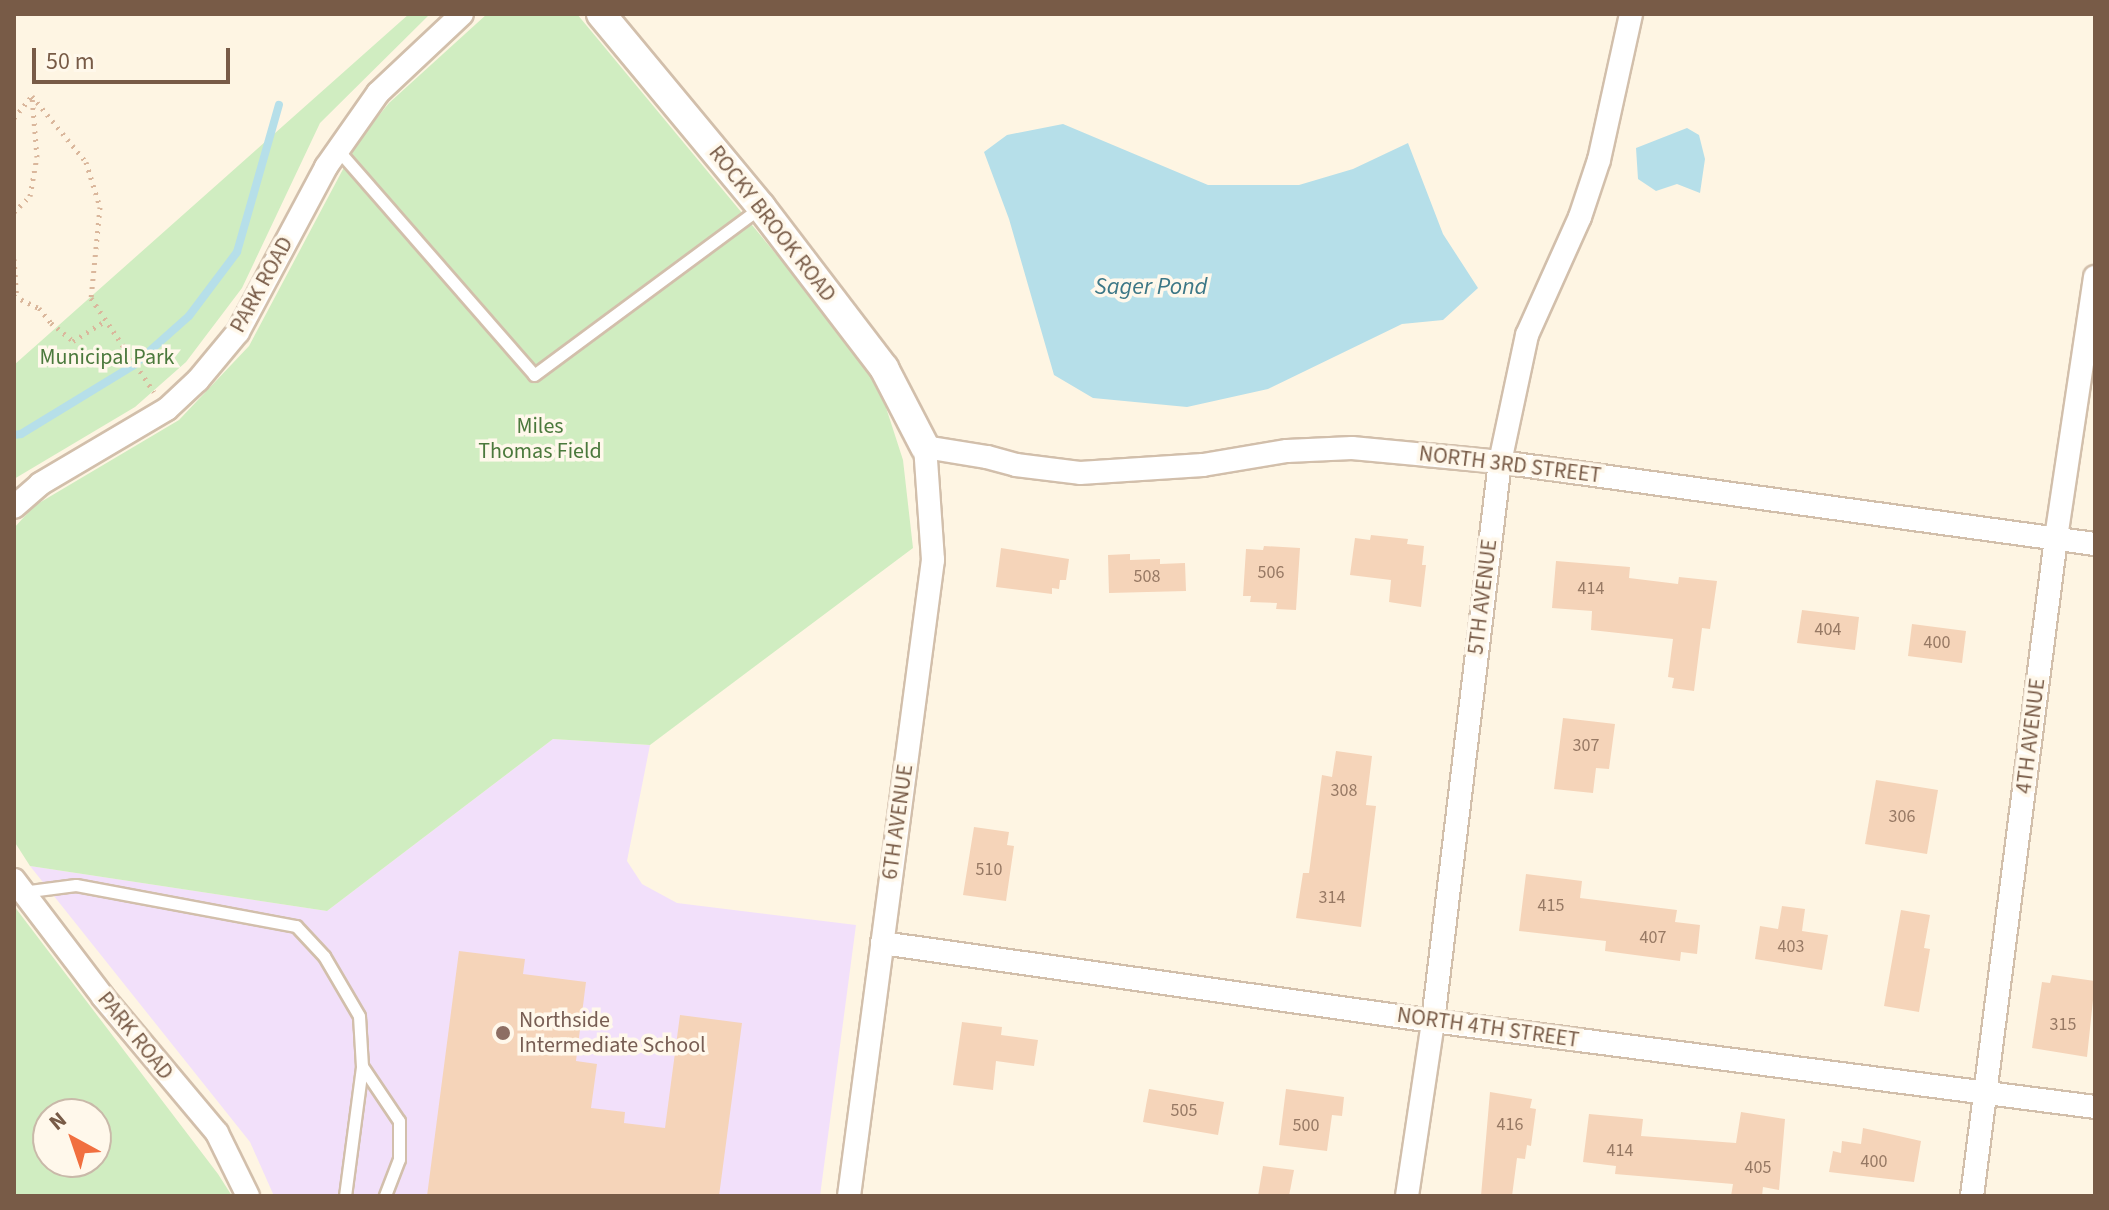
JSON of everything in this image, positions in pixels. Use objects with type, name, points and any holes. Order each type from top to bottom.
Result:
[{"type":"street","name":"PARK ROAD","points":[[14,507],[40,484],[167,409],[198,380],[238,332],[338,150],[378,93],[462,14]]},
{"type":"street","name":"ROCKY BROOK ROAD","points":[[601,14],[761,207],[884,368],[925,447]]},
{"type":"street","name":"5TH AVENUE","points":[[1407,1196],[1433,1021],[1500,462],[1527,335],[1580,217],[1599,160],[1631,14]]},
{"type":"street","name":"4TH AVENUE","points":[[1972,1196],[2056,538],[2095,277]]},
{"type":"street","name":"NORTH 3RD STREET","points":[[925,447],[1016,465],[1080,473],[1203,465],[1287,451],[1352,448],[1500,462],[2095,544]]},
{"type":"street","name":"6TH AVENUE","points":[[849,1196],[933,560],[925,447]]},
{"type":"street","name":"PARK ROAD","points":[[18,886],[137,1040],[217,1133],[248,1196]]},
{"type":"street","name":"NORTH 4TH STREET","points":[[882,943],[1433,1021],[2095,1107]]},
{"type":"lane","points":[[338,150],[534,375],[761,207]]},
{"type":"lane","points":[[18,886],[76,885],[296,926],[324,956],[359,1016],[362,1066],[345,1196]]},
{"type":"lane","points":[[362,1066],[399,1121],[399,1159],[385,1196]]},
{"type":"path","points":[[14,118],[32,96]]},
{"type":"path","points":[[14,212],[30,196],[37,157],[32,96]]},
{"type":"path","points":[[32,96],[86,162],[100,207],[91,298],[152,388]]},
{"type":"path","points":[[14,259],[15,297],[39,308],[51,323],[73,341],[105,321]]},
{"type":"shaded area","name":"Northside Intermediate School","points":[[553,739],[650,745],[627,861],[642,884],[677,903],[856,925],[820,1196],[274,1196],[250,1142],[30,866],[327,911]]},
{"type":"green space","name":"Municipal Park","points":[[409,14],[430,14],[320,123],[242,288],[186,362],[135,407],[14,479],[14,365]]},
{"type":"green space","name":"Miles Thomas Field","points":[[487,14],[577,14],[834,324],[881,392],[903,460],[913,548],[650,745],[553,739],[327,911],[30,866],[14,841],[14,528],[34,506],[179,420],[249,346],[358,141],[389,103]]},
{"type":"green space","points":[[14,906],[218,1174],[232,1196],[14,1196]]},
{"type":"water","name":"Sager Pond","points":[[1063,124],[1208,185],[1299,185],[1353,169],[1408,143],[1443,234],[1478,288],[1443,320],[1402,324],[1268,389],[1187,407],[1093,398],[1054,375],[1009,219],[984,152],[1007,135]]},
{"type":"water","points":[[1687,128],[1699,135],[1705,159],[1700,193],[1677,184],[1656,191],[1638,179],[1636,148]]},
{"type":"building","points":[[1371,535],[1408,539],[1407,544],[1424,546],[1422,565],[1426,565],[1421,607],[1389,602],[1391,580],[1350,575],[1355,538],[1370,540]]},
{"type":"building","points":[[1264,546],[1300,548],[1296,610],[1276,609],[1277,603],[1250,602],[1251,596],[1243,596],[1246,549],[1263,550]]},
{"type":"building","points":[[1001,548],[1069,559],[1066,580],[1060,580],[1059,589],[1052,588],[1052,594],[996,587]]},
{"type":"building","points":[[1130,554],[1130,560],[1160,559],[1160,564],[1185,563],[1186,591],[1109,593],[1108,555]]},
{"type":"building","points":[[1556,561],[1630,567],[1629,578],[1678,584],[1679,577],[1717,581],[1710,629],[1702,628],[1694,691],[1672,688],[1674,678],[1668,677],[1673,639],[1591,630],[1592,611],[1552,608]]},
{"type":"building","points":[[1802,610],[1859,617],[1855,650],[1797,643]]},
{"type":"building","points":[[1912,624],[1966,631],[1962,663],[1908,656]]},
{"type":"building","points":[[1563,718],[1615,724],[1609,769],[1596,768],[1593,793],[1554,789]]},
{"type":"building","points":[[1336,751],[1372,756],[1366,805],[1376,806],[1361,927],[1296,918],[1303,873],[1309,873],[1322,775],[1332,777]]},
{"type":"building","points":[[1876,780],[1938,790],[1927,854],[1865,844]]},
{"type":"building","points":[[974,827],[1009,832],[1007,845],[1014,846],[1006,901],[963,895]]},
{"type":"building","points":[[1526,874],[1582,881],[1580,898],[1677,910],[1675,922],[1700,925],[1697,954],[1681,952],[1680,961],[1605,951],[1606,941],[1519,931]]},
{"type":"building","points":[[1782,906],[1805,909],[1802,931],[1828,935],[1822,970],[1755,959],[1760,926],[1778,929]]},
{"type":"building","points":[[1901,910],[1930,915],[1924,948],[1930,949],[1919,1012],[1884,1006]]},
{"type":"building","points":[[459,951],[525,959],[523,974],[586,982],[576,1061],[597,1064],[591,1108],[625,1112],[624,1123],[665,1128],[680,1015],[742,1023],[719,1196],[427,1196]]},
{"type":"building","points":[[2052,975],[2095,981],[2087,1057],[2032,1048],[2042,982],[2050,983]]},
{"type":"building","points":[[962,1022],[1002,1027],[1001,1035],[1038,1040],[1034,1066],[996,1061],[993,1090],[953,1085]]},
{"type":"building","points":[[1149,1089],[1224,1102],[1218,1135],[1143,1122]]},
{"type":"building","points":[[1286,1089],[1344,1097],[1342,1116],[1332,1115],[1327,1151],[1279,1145]]},
{"type":"building","points":[[1490,1092],[1532,1099],[1530,1108],[1536,1109],[1531,1146],[1527,1145],[1525,1159],[1517,1158],[1512,1196],[1481,1196]]},
{"type":"building","points":[[1741,1112],[1785,1119],[1779,1190],[1763,1187],[1762,1196],[1731,1196],[1733,1184],[1615,1174],[1616,1166],[1583,1162],[1589,1114],[1643,1119],[1641,1136],[1736,1143]]},
{"type":"building","points":[[1863,1128],[1921,1141],[1914,1182],[1829,1172],[1833,1151],[1841,1153],[1842,1141],[1861,1144]]},
{"type":"building","points":[[1263,1166],[1294,1170],[1289,1196],[1258,1196]]},
{"type":"waterway","points":[[14,435],[21,434],[134,365],[189,316],[237,252],[279,105]]},
{"type":"place","name":"Northside Intermediate School","points":[[503,1033]]}]
